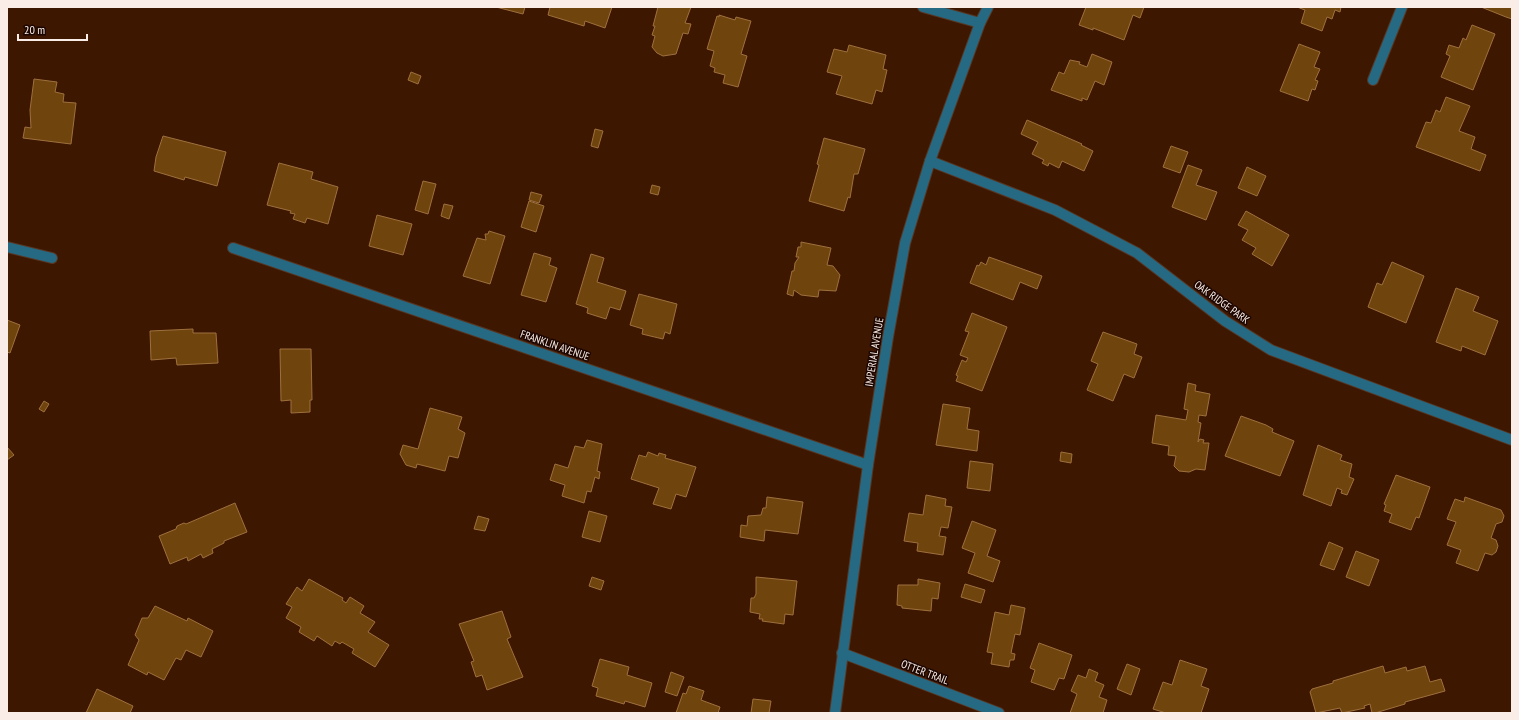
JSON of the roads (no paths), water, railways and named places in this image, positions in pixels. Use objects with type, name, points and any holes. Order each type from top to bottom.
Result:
[{"type":"street","points":[[923,7],[980,23]]},
{"type":"street","name":"IMPERIAL AVENUE","points":[[835,713],[868,465],[888,337],[905,243],[930,161],[980,23],[988,7]]},
{"type":"street","points":[[1372,80],[1402,7]]},
{"type":"street","name":"OAK RIDGE PARK","points":[[930,161],[1055,210],[1137,254],[1225,321],[1271,350],[1512,440]]},
{"type":"street","points":[[7,247],[52,258]]},
{"type":"street","name":"FRANKLIN AVENUE","points":[[234,248],[868,465]]},
{"type":"street","name":"OTTER TRAIL","points":[[842,653],[999,713]]}]
